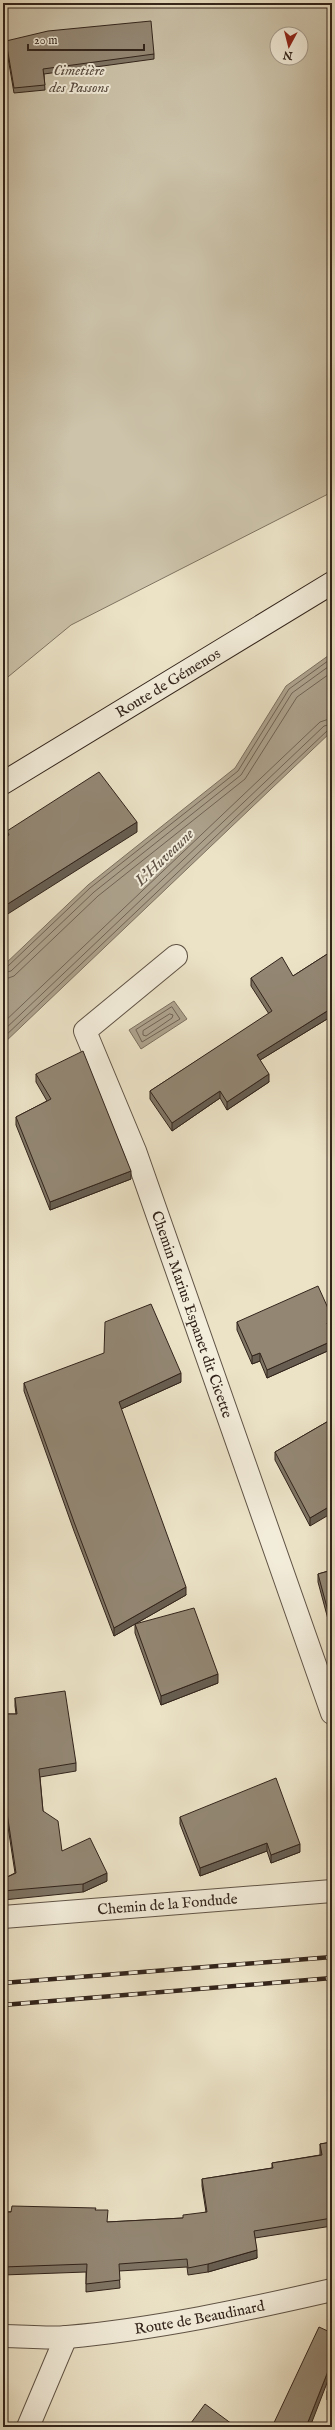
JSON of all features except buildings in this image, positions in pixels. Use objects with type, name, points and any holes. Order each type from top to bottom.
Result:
[{"type":"street","name":"Route de Gémenos","points":[[3,783],[332,583]]},
{"type":"street","name":"Chemin Marius Espanet dit Cicette","points":[[176,956],[85,1031],[135,1151],[332,1713]]},
{"type":"street","name":"Chemin de la Fondude","points":[[3,1917],[332,1891]]},
{"type":"street","name":"Route de Beaudinard","points":[[3,2336],[66,2337],[224,2315],[332,2290]]},
{"type":"street","points":[[28,2427],[66,2337]]},
{"type":"green space","name":"Cimetière des Passons","points":[[3,3],[332,3],[332,492],[71,625],[3,681]]},
{"type":"water","name":"L'Huveaune","points":[[332,653],[332,731],[3,1044],[3,966],[88,885],[235,768],[286,686]]},
{"type":"water","points":[[174,1001],[187,1019],[141,1049],[129,1030]]},
{"type":"railway","points":[[3,1983],[332,1957]]},
{"type":"railway","points":[[3,2005],[332,1978]]}]
